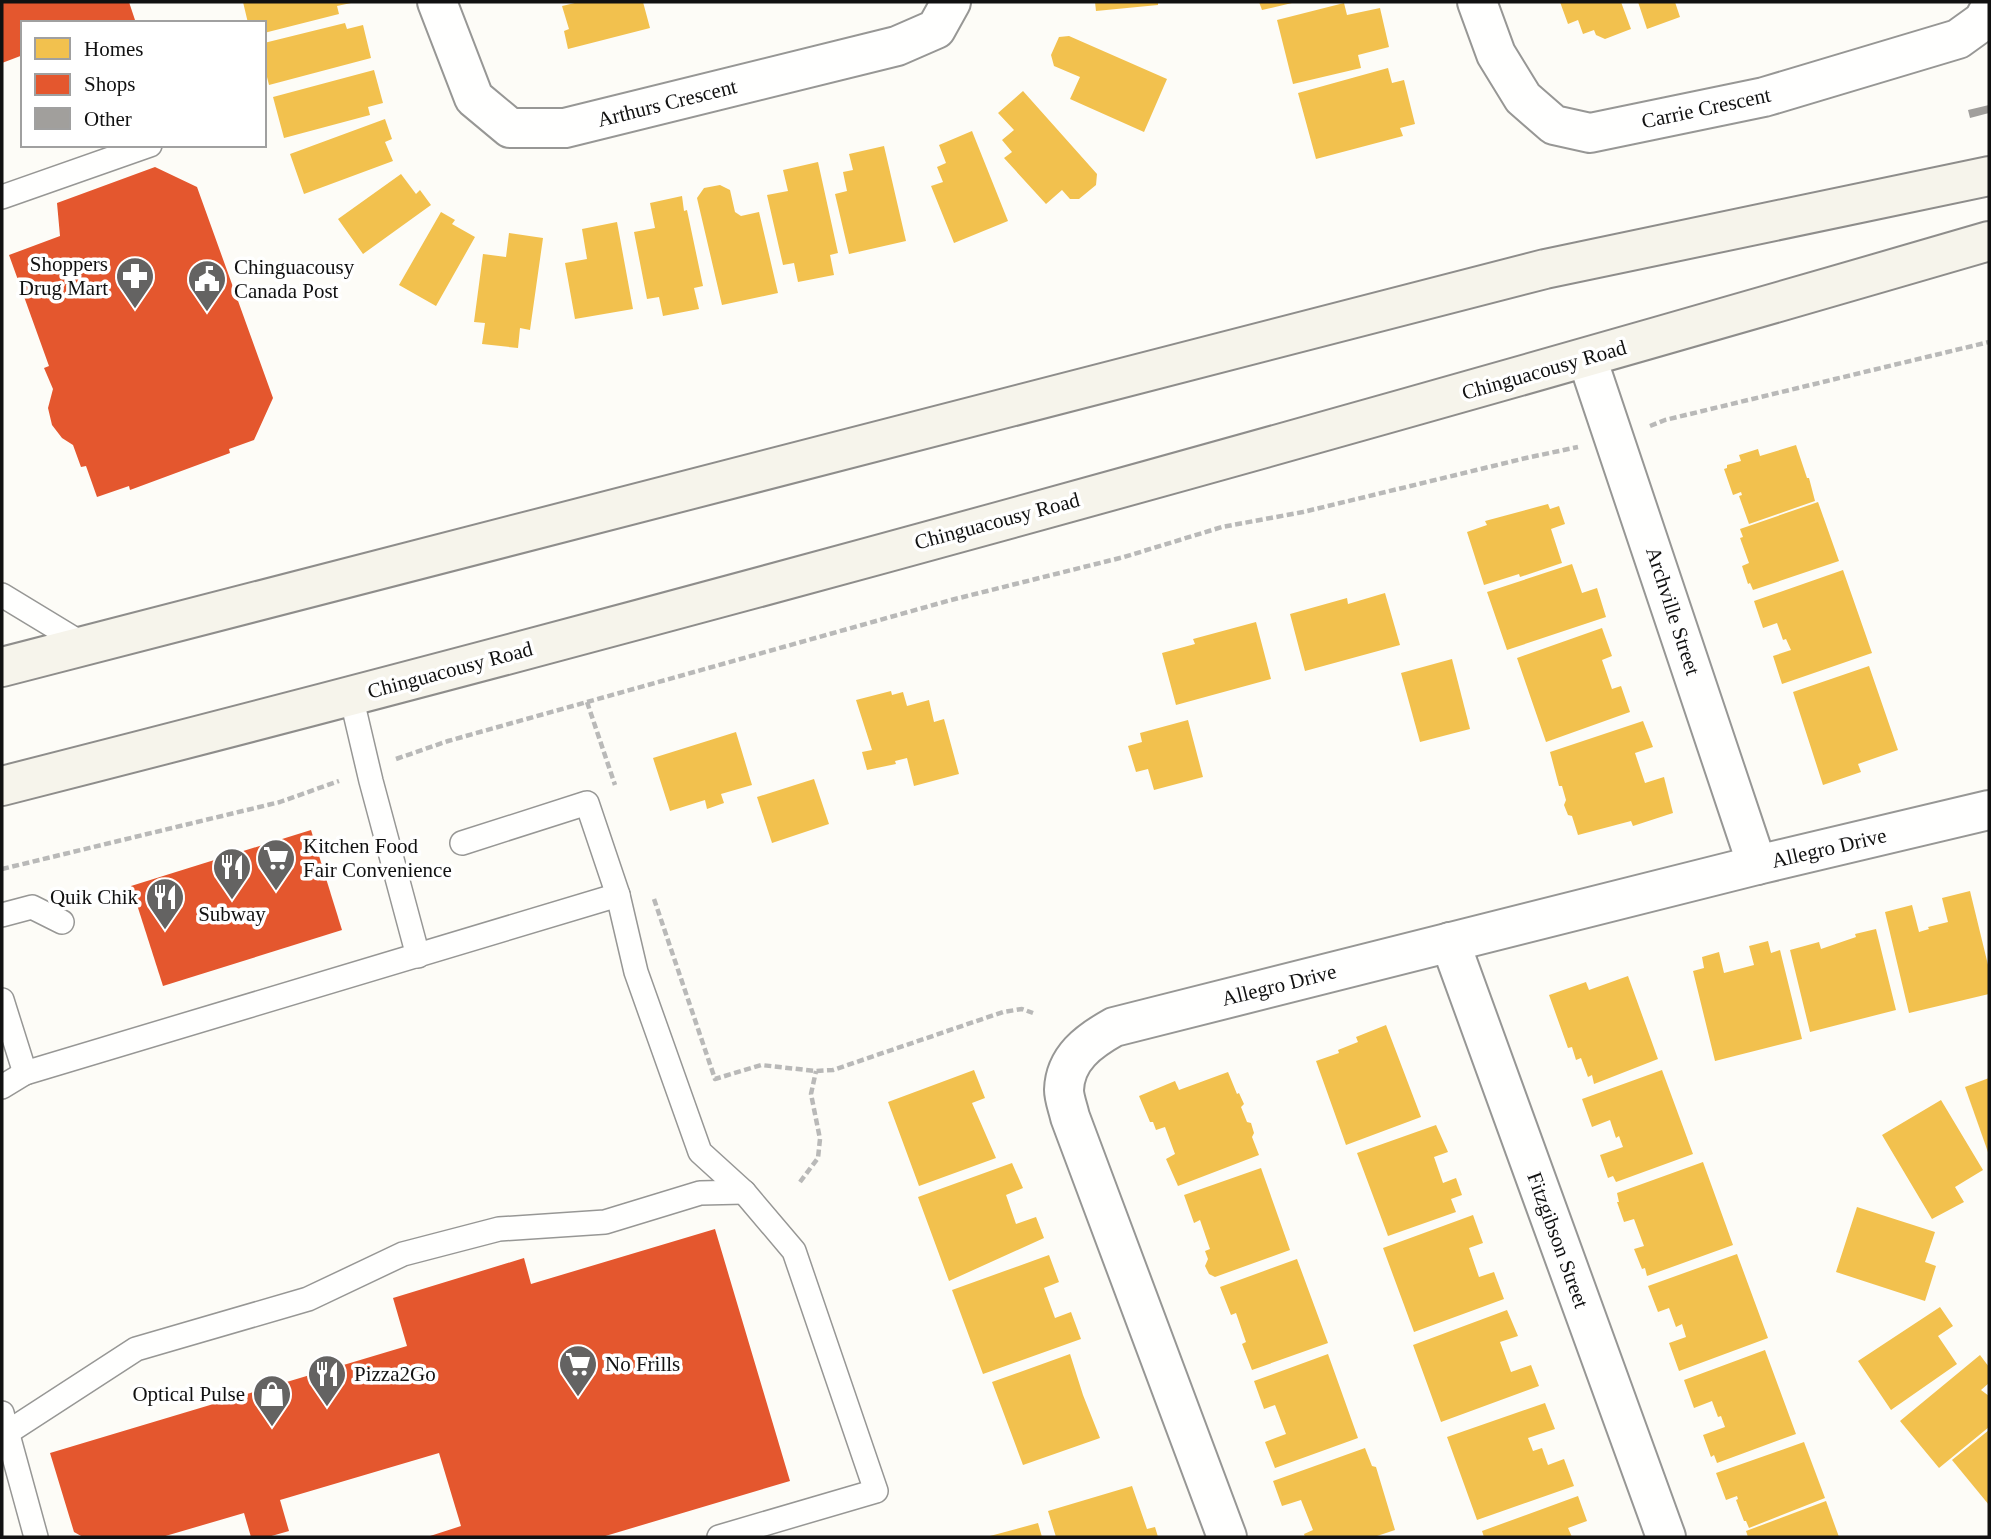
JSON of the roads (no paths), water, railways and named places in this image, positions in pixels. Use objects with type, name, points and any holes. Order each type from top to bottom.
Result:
[{"type":"main road","points":[[2,667],[1545,268],[1989,176]]},
{"type":"main road","name":"Chinguacousy Road","points":[[2,786],[351,696],[1587,358],[1989,242]]},
{"type":"street","name":"Arthurs Crescent","points":[[436,2],[474,99],[510,128],[565,128],[897,46],[936,29],[951,2]]},
{"type":"street","name":"Carrie Crescent","points":[[1477,2],[1496,54],[1523,98],[1554,125],[1590,133],[1763,97],[1958,39],[1983,20],[1989,10]]},
{"type":"street","name":"Archville Street","points":[[1587,358],[1757,865]]},
{"type":"street","name":"Allegro Drive","points":[[1227,1537],[1070,1117],[1064,1090],[1069,1066],[1082,1048],[1114,1027],[1757,865],[1989,810]]},
{"type":"street","name":"Fitzgibson Street","points":[[1450,942],[1667,1537]]},
{"type":"lane","points":[[2,197],[144,147]]},
{"type":"lane","points":[[2,595],[86,646]]},
{"type":"lane","points":[[351,696],[418,956]]},
{"type":"lane","points":[[462,842],[587,803],[618,895],[636,972],[700,1152],[744,1192],[794,1251],[876,1491],[719,1537]]},
{"type":"lane","points":[[2,1087],[25,1073],[618,895]]},
{"type":"lane","points":[[2,915],[32,907],[62,922]]},
{"type":"lane","points":[[2,1000],[25,1073]]},
{"type":"lane","points":[[36,1537],[4,1427],[136,1349],[308,1299],[403,1254],[499,1229],[604,1222],[700,1194],[744,1192]]},
{"type":"place","name":"Shoppers Drug Mart","points":[[135,310]]},
{"type":"place","name":"Chinguacousy Canada Post","points":[[207,313]]},
{"type":"place","name":"Kitchen Food Fair Convenience","points":[[276,892]]},
{"type":"place","name":"Subway","points":[[232,901]]},
{"type":"place","name":"Quik Chik","points":[[165,931]]},
{"type":"place","name":"No Frills","points":[[578,1398]]},
{"type":"place","name":"Pizza2Go","points":[[327,1408]]},
{"type":"place","name":"Optical Pulse","points":[[272,1428]]}]
